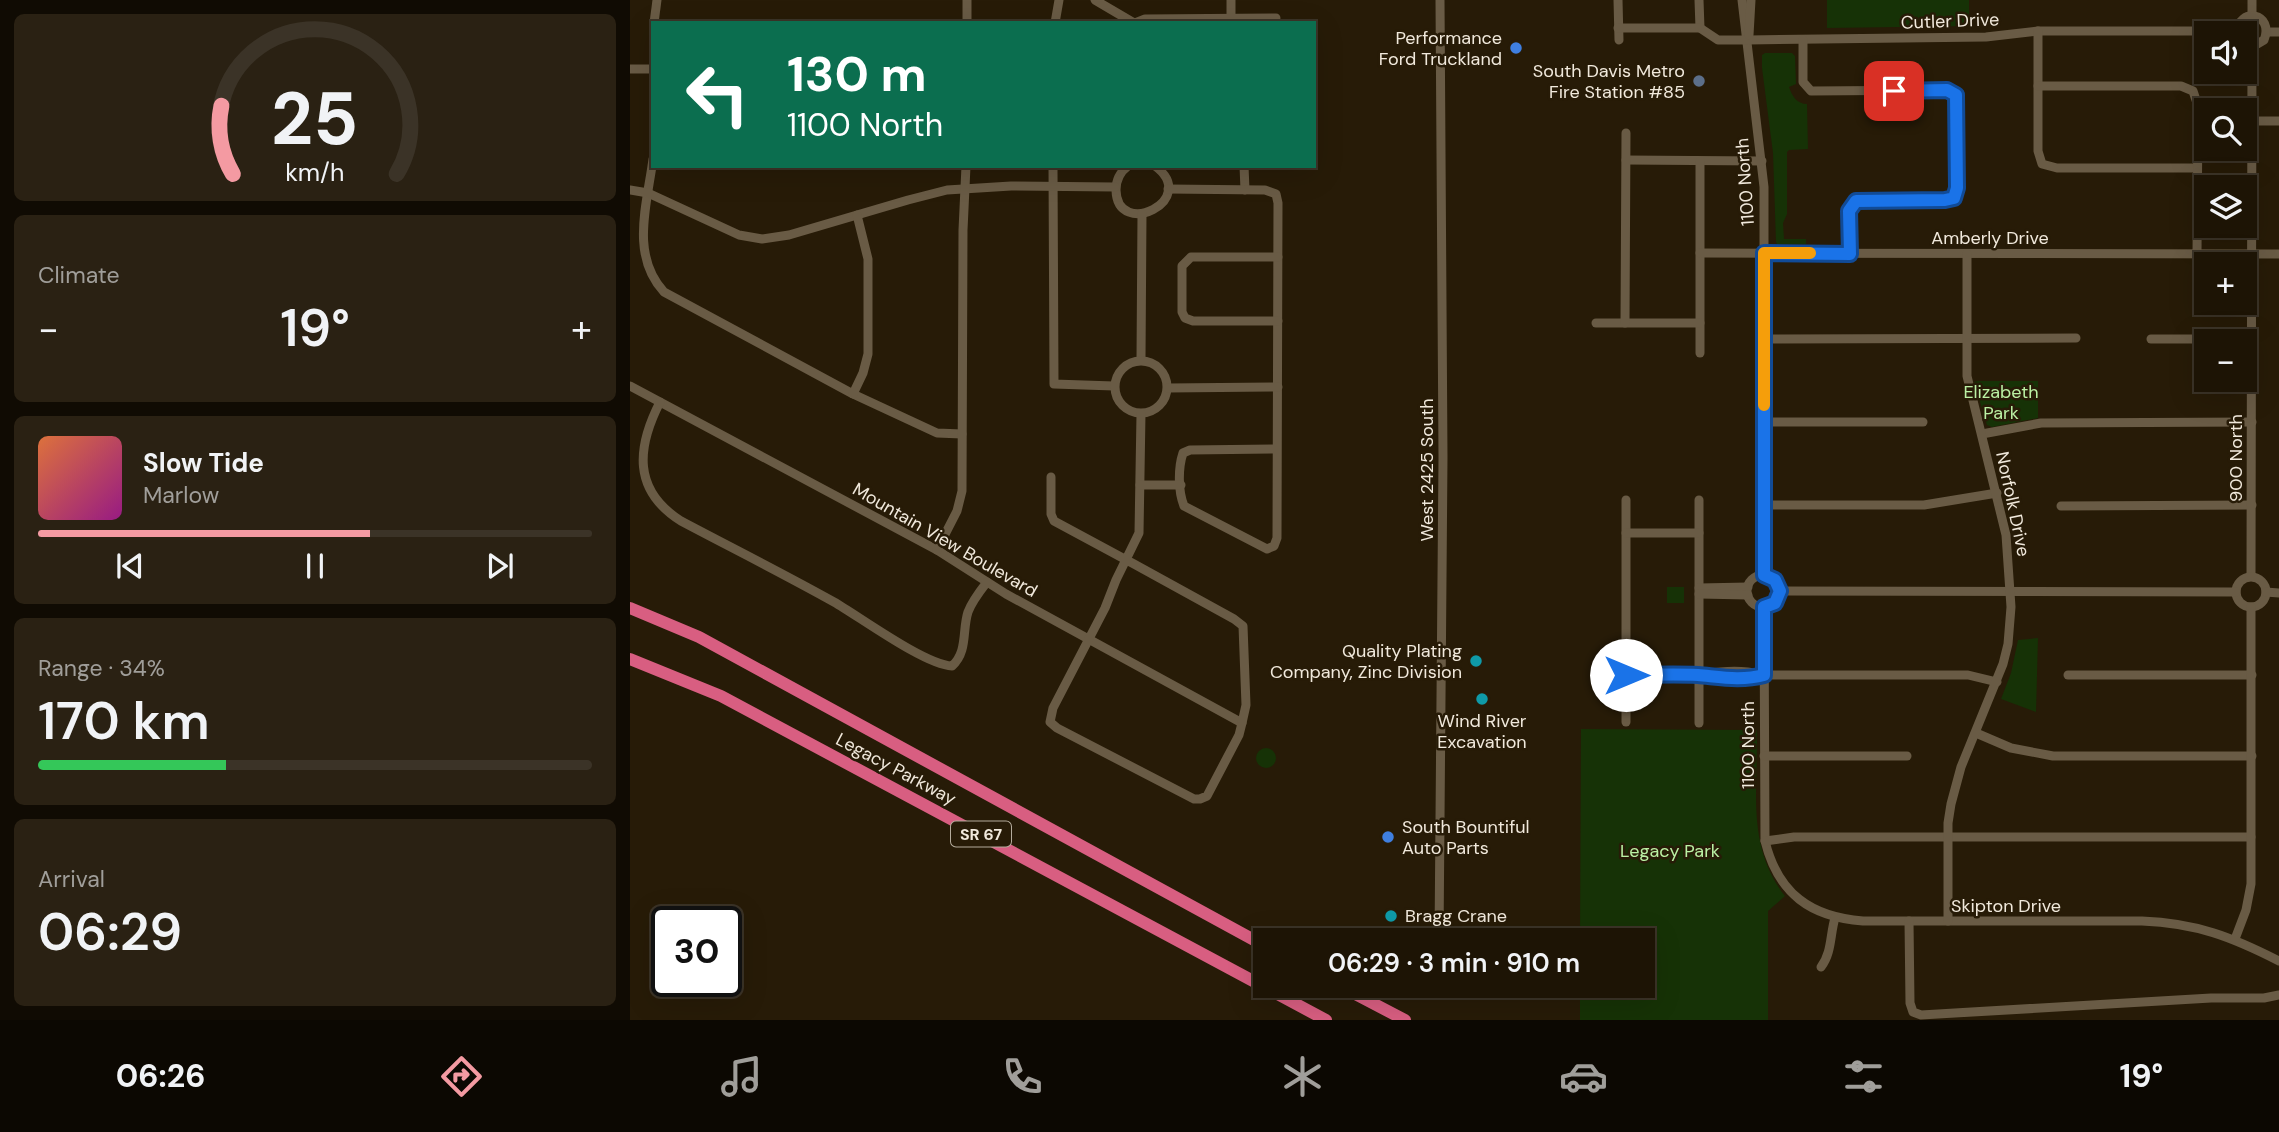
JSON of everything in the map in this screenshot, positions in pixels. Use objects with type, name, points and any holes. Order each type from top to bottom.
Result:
[{"type":"highway","name":"Legacy Parkway","points":[[630,608],[699,637],[1253,939]]},
{"type":"highway","name":"Legacy Parkway","points":[[630,659],[721,696],[1326,1020]]},
{"type":"highway","points":[[1363,998],[1405,1020]]},
{"type":"street","points":[[654,21],[657,0]]},
{"type":"street","points":[[967,0],[967,21]]},
{"type":"street","points":[[1055,21],[1059,0]]},
{"type":"street","points":[[1096,0],[1132,21]]},
{"type":"street","points":[[1231,0],[1231,18]]},
{"type":"street","name":"West 2425 South","points":[[1439,928],[1443,468],[1440,0]]},
{"type":"street","points":[[1618,0],[1619,40]]},
{"type":"street","points":[[1618,28],[1700,28],[1699,0]]},
{"type":"street","name":"1100 North","points":[[1742,0],[1762,161],[1764,575]]},
{"type":"street","name":"1100 North","points":[[1748,40],[1751,0]]},
{"type":"street","points":[[2252,0],[2252,16]]},
{"type":"street","points":[[2241,21],[2252,16],[2263,21],[2267,32],[2261,43],[2257,44]]},
{"type":"street","points":[[1140,21],[1276,18]]},
{"type":"street","name":"Cutler Drive","points":[[1700,28],[1718,40],[1986,37],[2038,31],[2194,32]]},
{"type":"street","points":[[2038,31],[2038,151],[2042,164],[2057,168],[2197,169]]},
{"type":"street","points":[[2267,32],[2279,32]]},
{"type":"street","points":[[1803,40],[1803,82],[1811,91],[1947,90],[1955,93],[1957,101],[1957,188],[1954,198],[1856,201],[1849,211],[1850,254]]},
{"type":"street","points":[[630,69],[651,69]]},
{"type":"street","points":[[2038,86],[2181,86],[2193,91],[2197,106],[2197,252]]},
{"type":"street","points":[[2257,121],[2279,121]]},
{"type":"street","points":[[1625,323],[1626,133]]},
{"type":"street","points":[[1626,160],[1762,161]]},
{"type":"street","points":[[1700,160],[1700,353]]},
{"type":"street","name":"900 North","points":[[2252,161],[2252,252]]},
{"type":"street","points":[[652,168],[641,226],[641,246],[649,273],[664,292],[853,394],[937,433],[962,434]]},
{"type":"street","points":[[937,550],[957,512],[961,498],[966,168]]},
{"type":"street","points":[[1053,168],[1054,384],[1114,386]]},
{"type":"street","points":[[1126,168],[1118,177],[1115,187],[1120,203],[1142,215],[1160,207],[1166,199],[1166,179],[1157,168]]},
{"type":"street","points":[[1244,168],[1245,190]]},
{"type":"street","points":[[630,190],[648,193],[752,238],[776,238],[930,194],[966,188],[1115,187]]},
{"type":"street","points":[[1168,190],[1265,190],[1276,194],[1278,202],[1277,538],[1274,546],[1267,549],[1256,545],[1184,506],[1181,498],[1180,462],[1183,453],[1190,450],[1277,449]]},
{"type":"street","points":[[853,394],[868,354],[868,254],[857,215]]},
{"type":"street","points":[[1141,360],[1142,215]]},
{"type":"street","name":"Amberly Drive","points":[[1700,253],[2194,254]]},
{"type":"street","name":"Norfolk Drive","points":[[1948,921],[1948,837],[1953,792],[1997,681],[2008,643],[2011,592],[2007,535],[1968,376],[1967,254]]},
{"type":"street","name":"Amberly Drive","points":[[2257,254],[2279,254]]},
{"type":"street","points":[[1278,257],[1191,257],[1182,267],[1182,312],[1185,318],[1193,321],[1278,321]]},
{"type":"street","points":[[1596,323],[1700,323]]},
{"type":"street","points":[[1764,339],[2076,338]]},
{"type":"street","points":[[2151,339],[2194,339]]},
{"type":"street","points":[[1141,360],[1152,362],[1160,369],[1166,377],[1168,387],[1166,398],[1160,406],[1141,414],[1131,412],[1123,406],[1117,398],[1114,386],[1122,368],[1141,360]]},
{"type":"street","name":"Mountain View Boulevard","points":[[630,386],[937,550],[987,582],[1242,723]]},
{"type":"street","points":[[1168,387],[1278,387]]},
{"type":"street","name":"900 North","points":[[2251,576],[2252,392]]},
{"type":"street","points":[[660,402],[643,443],[644,471],[651,490],[663,507],[681,521],[836,603],[879,631],[938,663],[952,666],[962,649],[968,614],[987,582]]},
{"type":"street","points":[[1051,477],[1051,514],[1054,521],[1127,560],[1234,619],[1243,626],[1246,705],[1239,735],[1207,796],[1194,799],[1050,722],[1053,708],[1090,639],[1127,560],[1139,533],[1141,414]]},
{"type":"street","points":[[1764,422],[1923,422]]},
{"type":"street","points":[[1982,434],[2041,423],[2252,422]]},
{"type":"street","points":[[1140,485],[1181,485]]},
{"type":"street","points":[[1764,505],[1924,505],[1997,493]]},
{"type":"street","points":[[1626,500],[1626,722]]},
{"type":"street","points":[[1699,500],[1699,723]]},
{"type":"street","points":[[2061,506],[2252,505]]},
{"type":"street","points":[[1626,533],[1699,533]]},
{"type":"street","points":[[1764,575],[1775,580],[1780,591],[1775,603],[1764,607],[1754,604],[1748,591],[1752,579],[1764,575]]},
{"type":"street","points":[[2251,576],[2262,581],[2266,592],[2262,603],[2251,607],[2240,603],[2236,592],[2240,580],[2251,576]]},
{"type":"street","points":[[1699,591],[1748,591]]},
{"type":"street","points":[[1780,591],[2236,592]]},
{"type":"street","points":[[2266,592],[2279,593]]},
{"type":"street","name":"1100 North","points":[[1764,607],[1765,841]]},
{"type":"street","points":[[2235,939],[2250,893],[2251,607]]},
{"type":"street","points":[[1626,675],[1699,676],[1717,679],[1750,679],[1764,675],[1968,675],[1997,681]]},
{"type":"street","points":[[2068,675],[2252,675]]},
{"type":"street","points":[[1976,733],[2011,748],[2044,755],[2252,756]]},
{"type":"street","points":[[1764,756],[1907,756]]},
{"type":"street","points":[[1765,841],[1794,837],[2251,837]]},
{"type":"street","name":"Skipton Drive","points":[[1765,841],[1773,864],[1787,887],[1812,908],[1835,918],[1863,921],[2158,922],[2188,925],[2235,939],[2279,961]]},
{"type":"street","points":[[1821,967],[1828,957],[1835,918]]},
{"type":"street","points":[[1909,921],[1909,998],[1913,1012],[1930,1015],[2211,998],[2264,998],[2279,995]]},
{"type":"green space","points":[[1827,0],[1969,0],[1969,26],[1827,28]]},
{"type":"green space","points":[[1792,53],[1795,56],[1796,84],[1789,87],[1795,99],[1807,104],[1808,149],[1787,152],[1787,214],[1783,223],[1784,239],[1806,239],[1806,244],[1776,242],[1773,153],[1762,68],[1762,55]]},
{"type":"green space","name":"Elizabeth Park","points":[[2038,381],[2038,418],[1992,427],[1987,425],[1974,382]]},
{"type":"green space","points":[[1667,587],[1684,587],[1684,603],[1667,603]]},
{"type":"green space","points":[[2038,638],[2036,712],[2001,699],[2011,673],[2018,640]]},
{"type":"green space","name":"Legacy Park","points":[[1581,729],[1757,730],[1756,795],[1759,837],[1764,857],[1785,896],[1768,911],[1768,1020],[1580,1020],[1580,998],[1655,998],[1655,928],[1580,928]]},
{"type":"green space","points":[[1266,748],[1273,751],[1276,758],[1273,765],[1266,768],[1259,765],[1256,758],[1259,751]]},
{"type":"slow traffic","points":[[1764,405],[1764,253],[1810,253]]},
{"type":"place","name":"Performance Ford Truckland","points":[[1516,48]]},
{"type":"place","name":"South Davis Metro Fire Station #85","points":[[1699,81]]},
{"type":"place","name":"Quality Plating Company, Zinc Division","points":[[1476,661]]},
{"type":"place","name":"Wind River Excavation","points":[[1482,699]]},
{"type":"place","name":"South Bountiful Auto Parts","points":[[1388,837]]},
{"type":"place","name":"Bragg Crane","points":[[1391,916]]},
{"type":"route","points":[[1626,675],[1699,676],[1717,679],[1750,679],[1764,675],[1764,607],[1775,603],[1780,591],[1775,580],[1764,575],[1764,253],[1850,254],[1849,211],[1856,201],[1954,198],[1957,188],[1955,93],[1947,90],[1894,91]]}]
